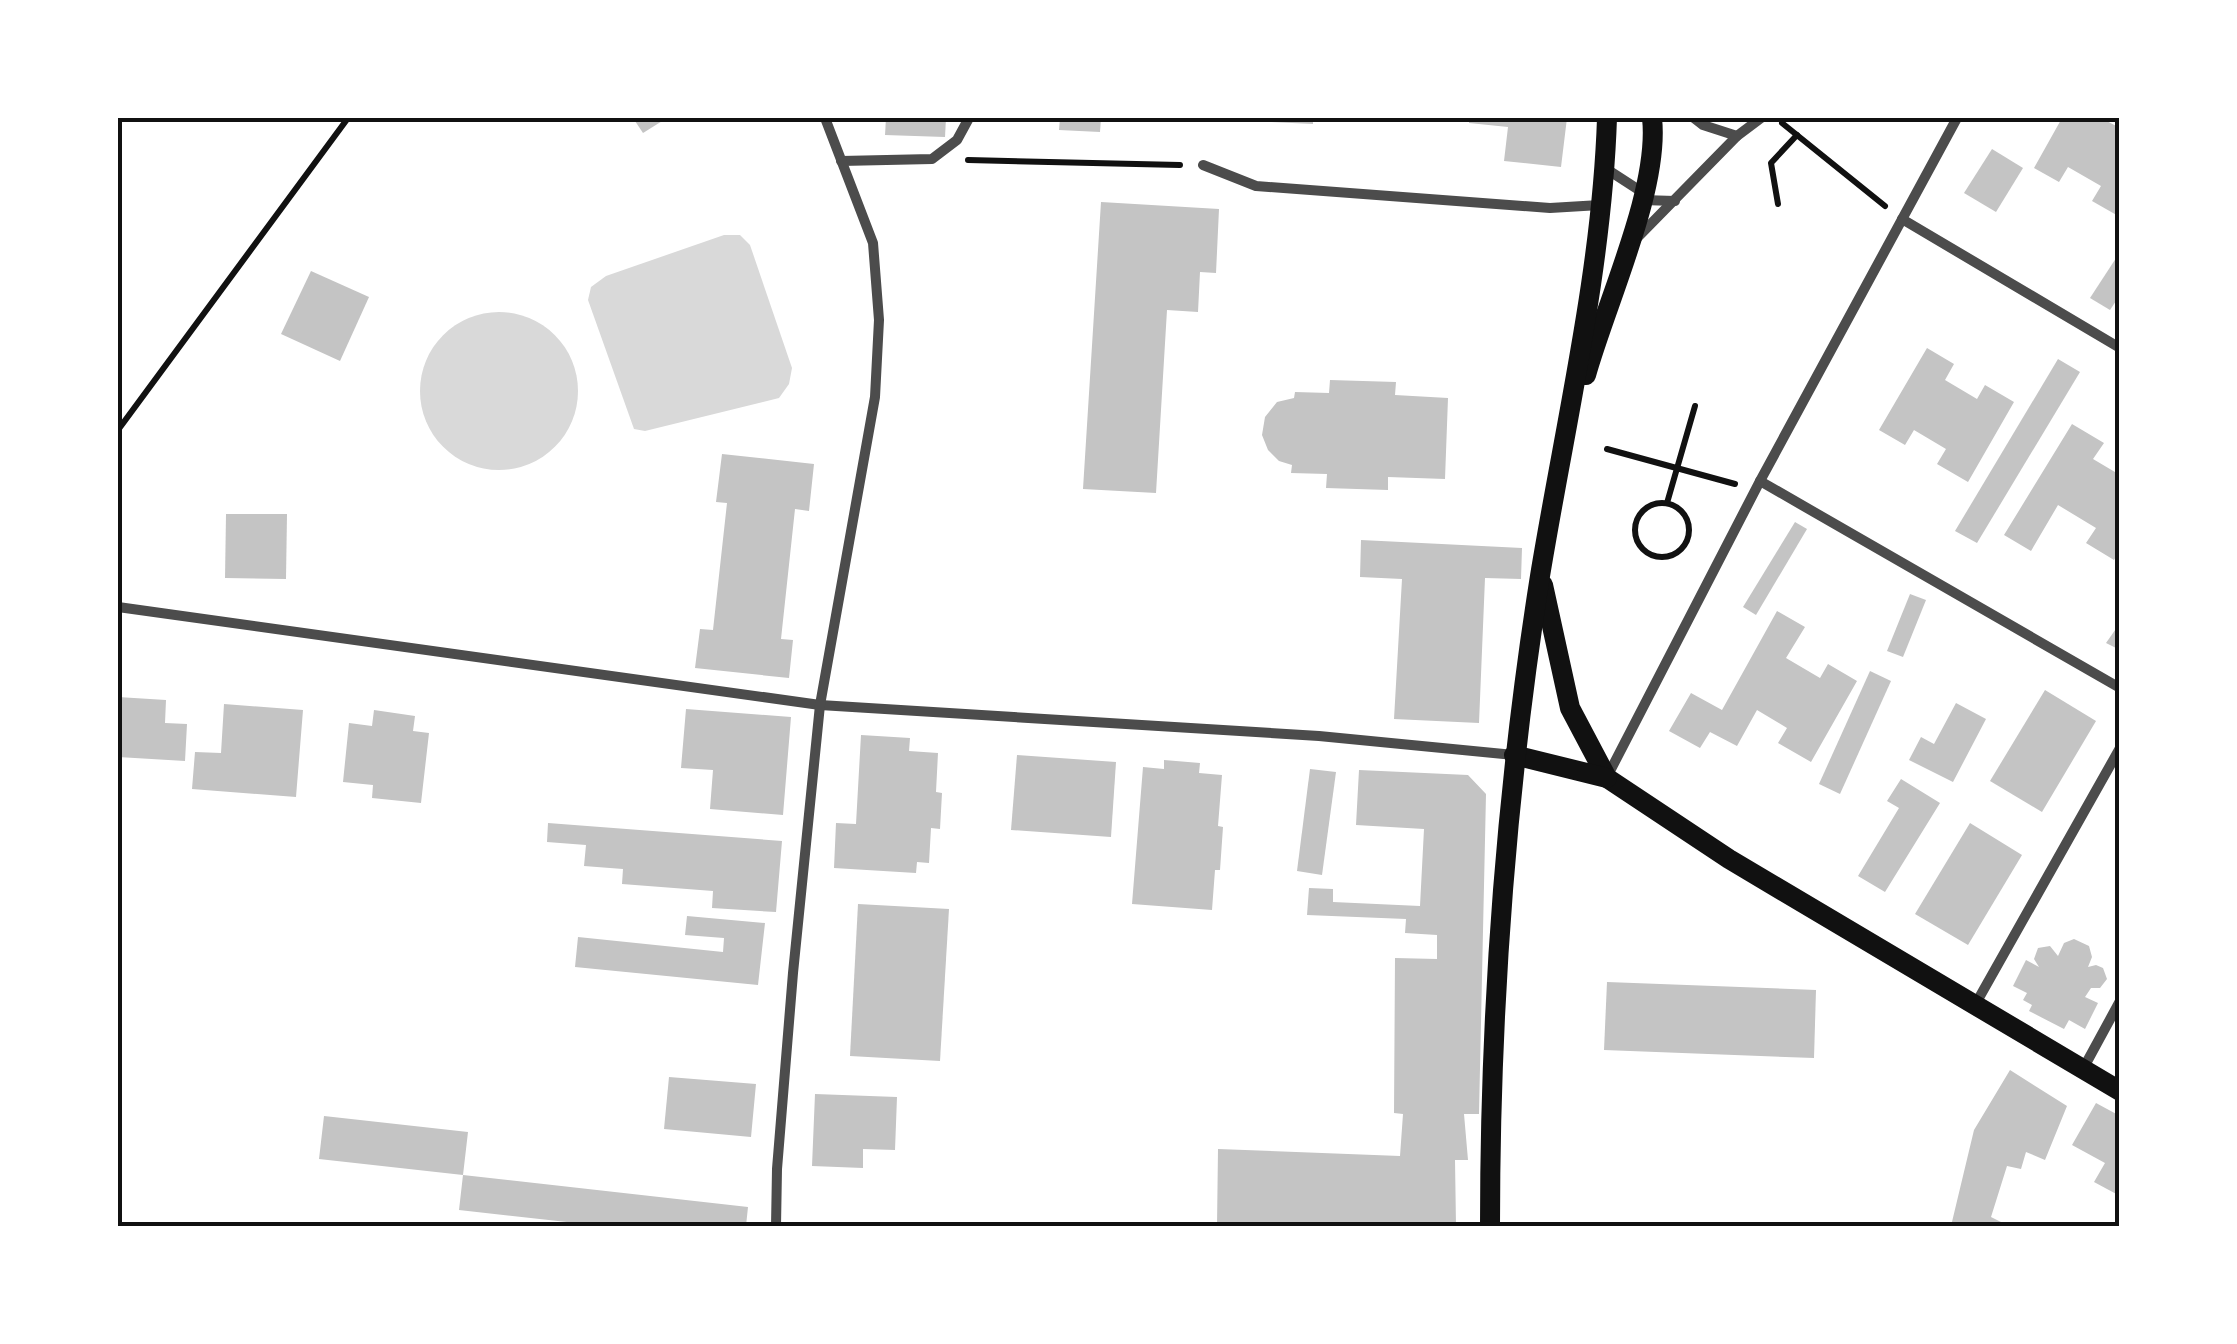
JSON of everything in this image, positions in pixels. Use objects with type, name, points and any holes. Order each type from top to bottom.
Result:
[{"type":"main road","points":[[1490,1226],[1500,910],[1514,755],[1600,205],[1607,118]]},
{"type":"main road","points":[[1560,473],[1596,339],[1642,200],[1654,130],[1652,118]]},
{"type":"main road","points":[[1541,574],[1570,708],[1606,778]]},
{"type":"main road","points":[[1514,755],[1606,778],[1729,859],[2120,1091]]},
{"type":"street","points":[[776,1226],[786,1051],[820,706],[874,397],[879,320],[873,243],[826,118]]},
{"type":"street","points":[[841,161],[932,159],[957,140],[969,118]]},
{"type":"street","points":[[1694,118],[1703,125],[1738,136]]},
{"type":"street","points":[[1628,247],[1760,118]]},
{"type":"street","points":[[1606,778],[1956,118]]},
{"type":"street","points":[[1203,165],[1256,186],[1550,208],[1600,205]]},
{"type":"street","points":[[1603,167],[1642,192],[1642,200],[1675,201]]},
{"type":"street","points":[[1902,219],[2120,348]]},
{"type":"street","points":[[1758,485],[2120,688]]},
{"type":"street","points":[[118,606],[820,706],[1319,736],[1514,755]]},
{"type":"street","points":[[1975,1005],[2120,748]]},
{"type":"street","points":[[2083,1069],[2120,1002]]},
{"type":"path","points":[[118,430],[348,118]]},
{"type":"path","points":[[1774,118],[1902,219]]},
{"type":"path","points":[[1778,204],[1771,162],[1797,135]]},
{"type":"path","points":[[932,159],[1203,165]]},
{"type":"path","points":[[1667,504],[1695,406]]},
{"type":"path","points":[[1608,448],[1758,485]]},
{"type":"path","points":[[1667,504],[1682,512],[1689,528],[1688,537],[1680,552],[1655,557],[1640,547],[1634,529],[1641,512],[1649,506],[1667,504]]},
{"type":"shaded area","points":[[724,235],[740,235],[750,245],[792,368],[789,384],[779,398],[645,431],[634,429],[588,300],[591,287],[606,276]]},
{"type":"shaded area","points":[[499,312],[529,318],[555,335],[572,361],[578,391],[572,421],[555,447],[529,464],[499,470],[469,464],[443,447],[426,421],[420,391],[426,361],[443,335],[469,318]]},
{"type":"building","points":[[633,118],[667,118],[643,133]]},
{"type":"building","points":[[886,118],[946,118],[945,137],[885,135]]},
{"type":"building","points":[[1060,118],[1101,118],[1100,132],[1059,130]]},
{"type":"building","points":[[1271,118],[1313,118],[1313,124],[1271,122]]},
{"type":"building","points":[[1469,118],[1567,118],[1561,167],[1504,161],[1508,127],[1469,123]]},
{"type":"building","points":[[2062,118],[2101,118],[2120,128],[2120,217],[2092,201],[2101,186],[2068,167],[2059,182],[2034,168]]},
{"type":"building","points":[[1992,149],[2023,168],[1996,212],[1964,193]]},
{"type":"building","points":[[1101,202],[1219,209],[1216,273],[1200,272],[1198,312],[1167,310],[1156,493],[1083,489]]},
{"type":"building","points":[[2120,252],[2120,295],[2110,310],[2090,298]]},
{"type":"building","points":[[311,271],[369,297],[340,361],[281,334]]},
{"type":"building","points":[[1927,348],[1954,364],[1945,380],[1977,399],[1985,385],[2014,402],[1968,482],[1937,464],[1946,449],[1914,430],[1905,445],[1879,430]]},
{"type":"building","points":[[2058,359],[2080,372],[1977,543],[1955,531]]},
{"type":"building","points":[[1330,380],[1396,382],[1395,395],[1448,398],[1445,479],[1388,477],[1388,490],[1326,488],[1327,474],[1291,473],[1292,465],[1279,461],[1268,450],[1262,435],[1265,417],[1277,402],[1294,398],[1295,392],[1329,393]]},
{"type":"building","points":[[2072,424],[2104,443],[2093,459],[2120,475],[2120,550],[2114,560],[2086,543],[2096,528],[2058,505],[2031,551],[2004,535]]},
{"type":"building","points":[[722,454],[814,464],[809,511],[795,509],[781,639],[793,640],[789,678],[695,668],[700,629],[713,630],[727,503],[716,502]]},
{"type":"building","points":[[226,514],[287,514],[286,579],[225,578]]},
{"type":"building","points":[[1795,522],[1807,529],[1756,615],[1743,607]]},
{"type":"building","points":[[1361,540],[1522,548],[1521,579],[1485,578],[1479,723],[1394,719],[1402,579],[1360,577]]},
{"type":"building","points":[[1910,594],[1926,600],[1903,657],[1887,651]]},
{"type":"building","points":[[1777,611],[1805,627],[1786,658],[1820,678],[1828,664],[1857,681],[1811,762],[1778,743],[1787,728],[1757,710],[1737,746],[1710,732],[1700,748],[1669,731],[1691,693],[1722,710]]},
{"type":"building","points":[[2120,623],[2120,650],[2106,643]]},
{"type":"building","points":[[1870,671],[1891,681],[1840,794],[1819,784]]},
{"type":"building","points":[[2045,690],[2096,721],[2042,812],[1990,781]]},
{"type":"building","points":[[118,697],[166,700],[165,723],[187,724],[185,761],[118,757]]},
{"type":"building","points":[[1956,703],[1986,719],[1953,782],[1909,760],[1921,737],[1934,744]]},
{"type":"building","points":[[224,704],[303,710],[296,797],[192,789],[195,752],[221,753]]},
{"type":"building","points":[[686,709],[791,717],[783,815],[710,809],[713,770],[681,768]]},
{"type":"building","points":[[374,710],[415,716],[413,731],[429,733],[421,803],[372,798],[373,785],[343,782],[349,723],[372,726]]},
{"type":"building","points":[[861,735],[910,738],[909,751],[938,753],[936,792],[942,793],[940,829],[931,828],[929,863],[917,862],[916,873],[834,868],[836,823],[856,824]]},
{"type":"building","points":[[1017,755],[1116,762],[1111,837],[1011,830]]},
{"type":"building","points":[[1164,760],[1200,763],[1199,773],[1222,775],[1220,870],[1215,870],[1212,910],[1132,904],[1143,767],[1164,769]]},
{"type":"building","points":[[1310,769],[1336,772],[1322,875],[1297,871]]},
{"type":"building","points":[[1359,770],[1468,775],[1486,794],[1479,1114],[1464,1114],[1468,1160],[1455,1160],[1456,1226],[1217,1226],[1218,1149],[1400,1156],[1403,1114],[1394,1113],[1395,958],[1437,959],[1437,935],[1405,933],[1406,919],[1307,915],[1309,888],[1333,889],[1333,902],[1420,906],[1424,829],[1356,825]]},
{"type":"building","points":[[1901,779],[1940,803],[1885,892],[1858,876],[1899,808],[1887,801]]},
{"type":"building","points":[[548,823],[782,841],[776,912],[712,908],[713,891],[622,884],[623,869],[584,866],[586,845],[547,842]]},
{"type":"building","points":[[1970,823],[2022,855],[1968,945],[1915,914]]},
{"type":"building","points":[[858,904],[949,909],[940,1061],[850,1056]]},
{"type":"building","points":[[687,916],[765,923],[758,985],[575,967],[578,937],[723,952],[724,938],[685,935]]},
{"type":"building","points":[[2074,939],[2089,946],[2092,957],[2088,967],[2103,968],[2107,979],[2100,988],[2091,988],[2085,997],[2098,1003],[2085,1029],[2069,1020],[2064,1029],[2029,1011],[2032,1005],[2023,1000],[2027,993],[2013,986],[2026,960],[2039,967],[2034,959],[2038,948],[2050,946],[2058,956],[2064,943]]},
{"type":"building","points":[[1607,982],[1816,990],[1814,1058],[1604,1050]]},
{"type":"building","points":[[2010,1070],[2067,1106],[2045,1160],[2026,1152],[2021,1169],[2007,1166],[1991,1217],[2009,1226],[1951,1226],[1974,1130]]},
{"type":"building","points":[[669,1077],[756,1084],[751,1137],[664,1129]]},
{"type":"building","points":[[815,1094],[897,1097],[895,1150],[863,1149],[863,1168],[812,1166]]},
{"type":"building","points":[[2096,1103],[2120,1116],[2120,1196],[2094,1182],[2105,1163],[2072,1145]]},
{"type":"building","points":[[324,1116],[468,1132],[463,1175],[319,1159]]},
{"type":"building","points":[[463,1175],[748,1207],[746,1226],[603,1226],[459,1210]]}]
